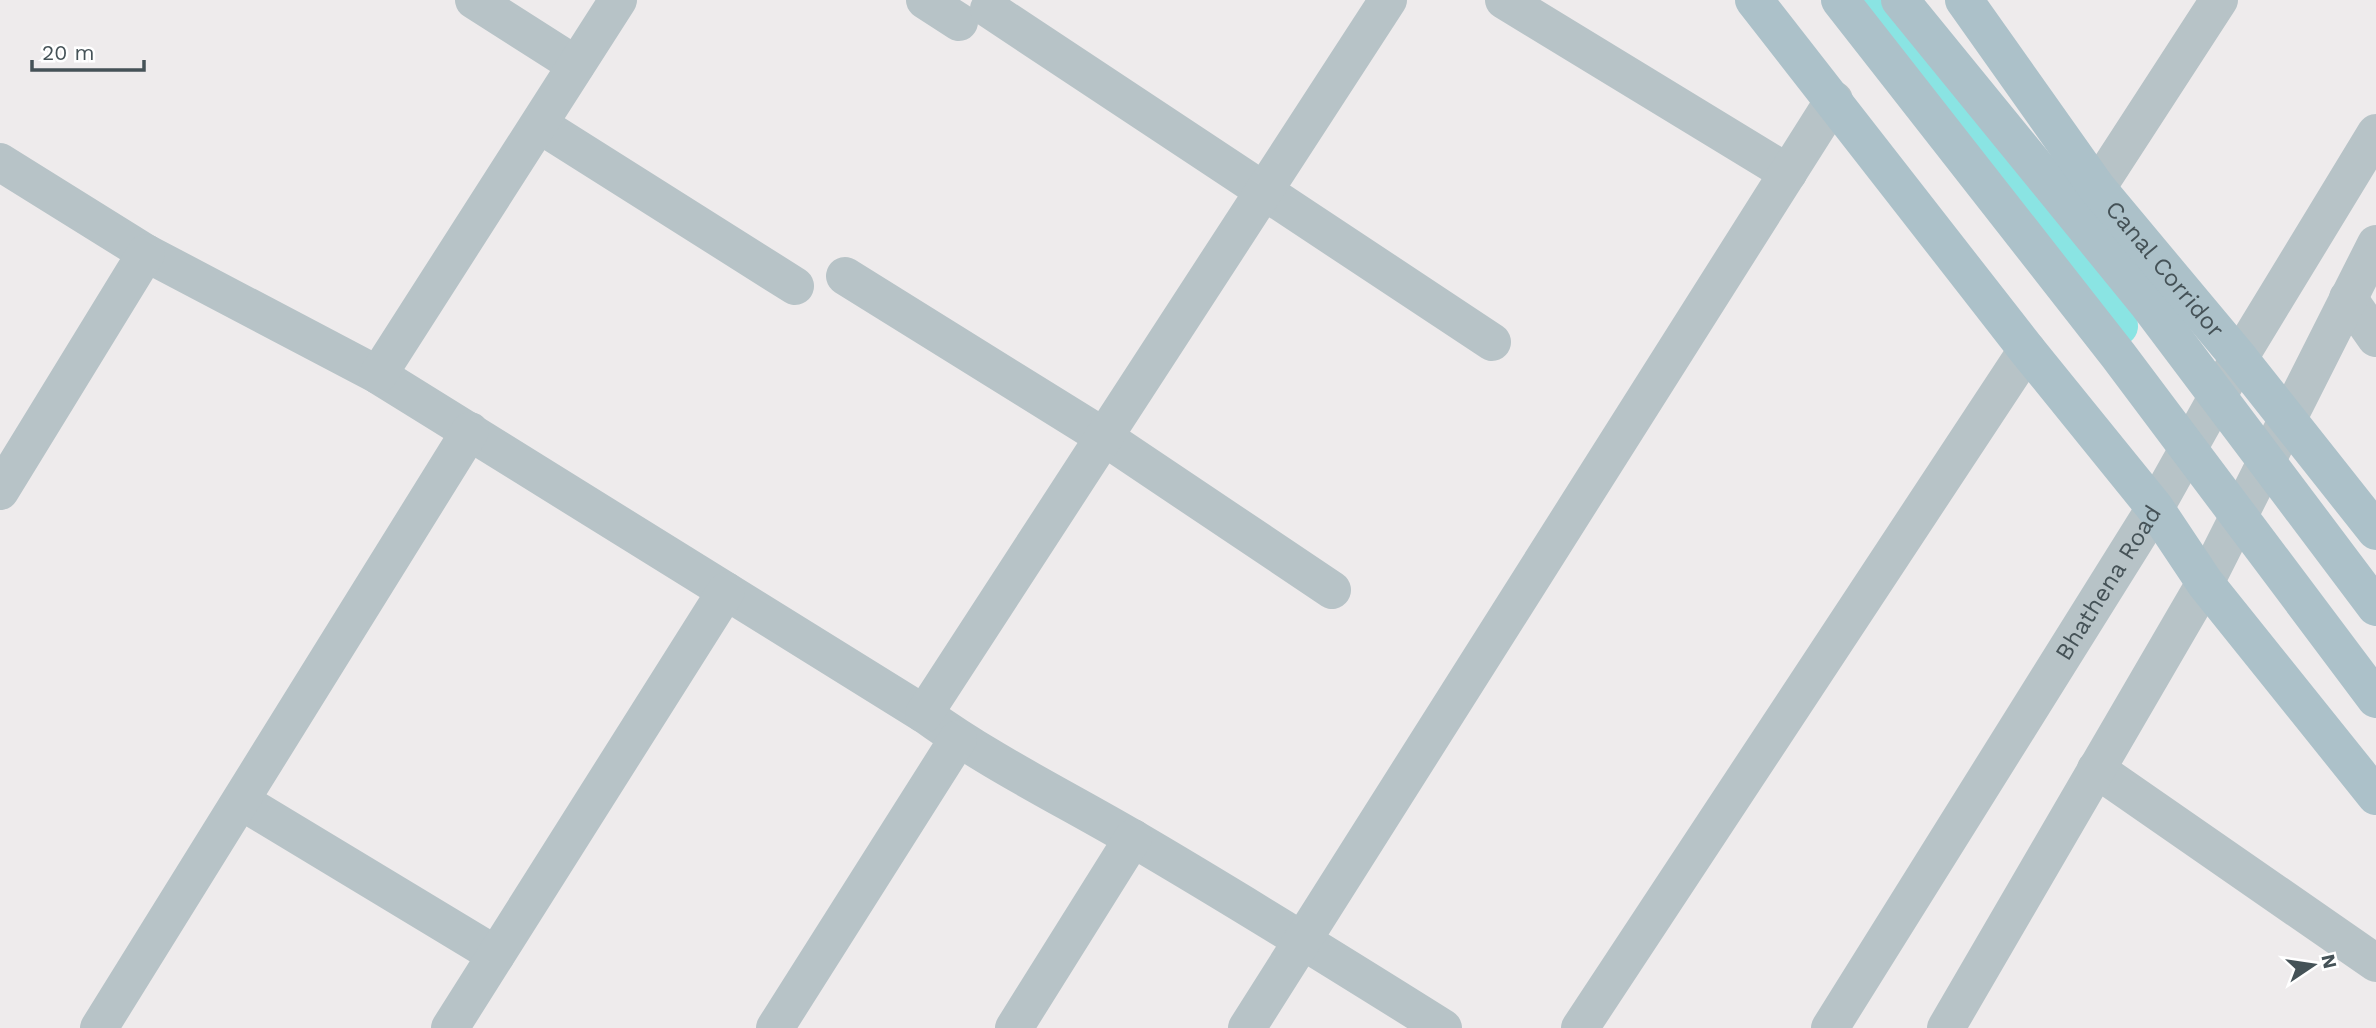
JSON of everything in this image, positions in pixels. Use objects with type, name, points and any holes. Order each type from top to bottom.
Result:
[{"type":"main road","points":[[1754,0],[1835,100],[2027,350],[2155,508],[2205,583],[2376,796]]},
{"type":"main road","points":[[1840,0],[2118,355],[2376,699]]},
{"type":"main road","points":[[1900,0],[2148,304],[2376,607]]},
{"type":"main road","name":"Canal Corridor","points":[[1964,0],[2097,188],[2239,358],[2376,531]]},
{"type":"street","points":[[474,0],[576,65]]},
{"type":"street","points":[[378,374],[618,0]]},
{"type":"street","points":[[925,0],[974,16],[1265,190],[1492,342]]},
{"type":"street","points":[[924,714],[1388,0]]},
{"type":"street","points":[[2097,188],[2219,0]]},
{"type":"street","points":[[1506,1],[1788,173]]},
{"type":"street","points":[[1247,1028],[1835,100]]},
{"type":"street","points":[[540,125],[795,286]]},
{"type":"street","name":"Bhathena Road","points":[[1830,1028],[2155,508],[2239,358],[2376,133]]},
{"type":"street","points":[[0,162],[146,253],[378,374],[924,714],[958,739],[1133,838],[1443,1028]]},
{"type":"street","points":[[1946,1028],[2205,583],[2376,244]]},
{"type":"street","points":[[0,491],[146,253]]},
{"type":"street","points":[[845,276],[1104,437],[1332,590]]},
{"type":"street","points":[[2348,299],[2376,338]]},
{"type":"street","points":[[1580,1028],[2027,350]]},
{"type":"street","points":[[99,1028],[470,431]]},
{"type":"street","points":[[450,1028],[726,591]]},
{"type":"street","points":[[775,1028],[958,739]]},
{"type":"street","points":[[2096,769],[2376,963]]},
{"type":"street","points":[[240,801],[496,955]]},
{"type":"street","points":[[1014,1028],[1133,838]]},
{"type":"waterway","points":[[1875,0],[2118,326]]}]
